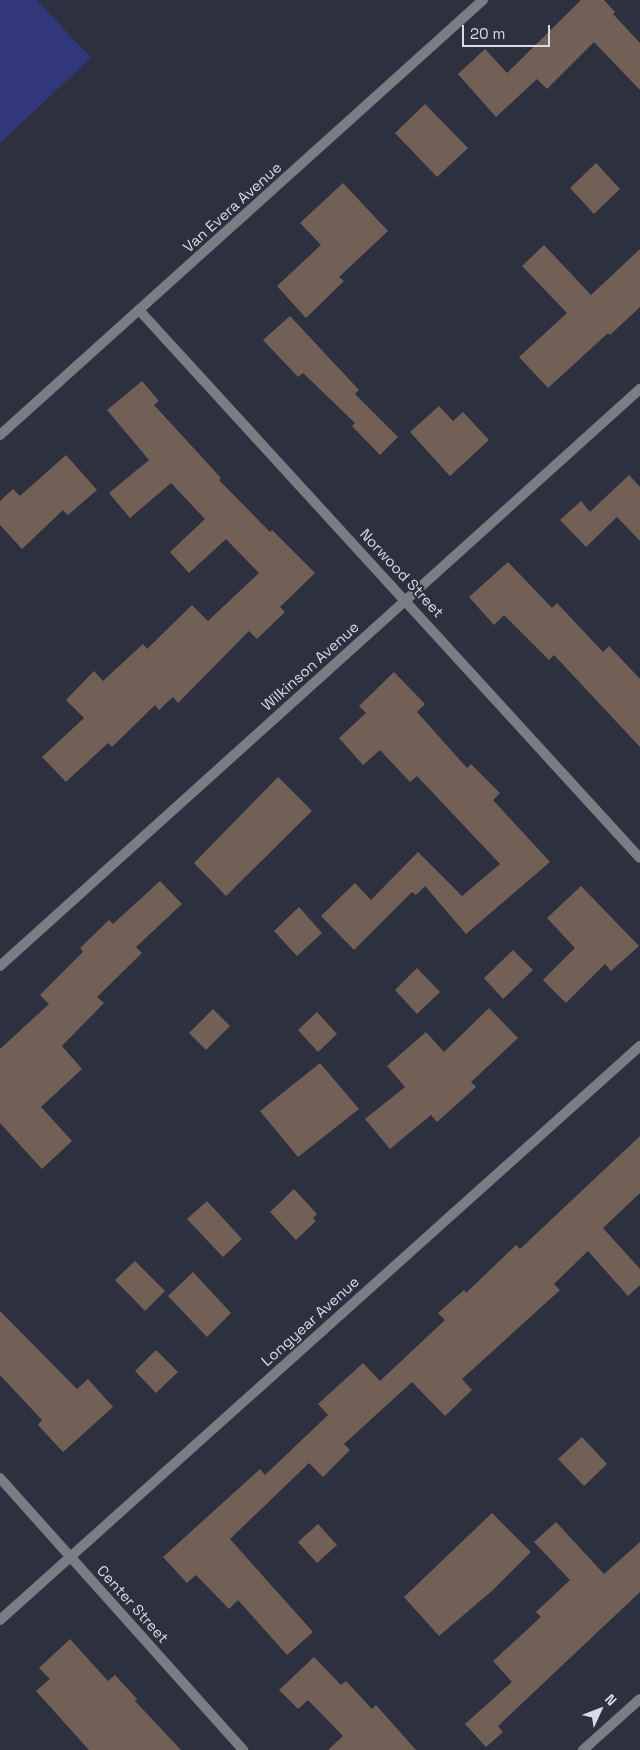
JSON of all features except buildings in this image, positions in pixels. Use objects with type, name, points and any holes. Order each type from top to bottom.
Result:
[{"type":"street","name":"Van Evera Avenue","points":[[0,435],[483,0]]},
{"type":"street","name":"Norwood Street","points":[[139,310],[640,858]]},
{"type":"street","name":"Wilkinson Avenue","points":[[0,966],[640,389]]},
{"type":"street","name":"Longyear Avenue","points":[[0,1620],[640,1046]]},
{"type":"street","name":"Center Street","points":[[0,1478],[243,1750]]},
{"type":"street","points":[[583,1750],[640,1699]]},
{"type":"shaded area","points":[[0,0],[37,0],[91,58],[0,143]]}]
